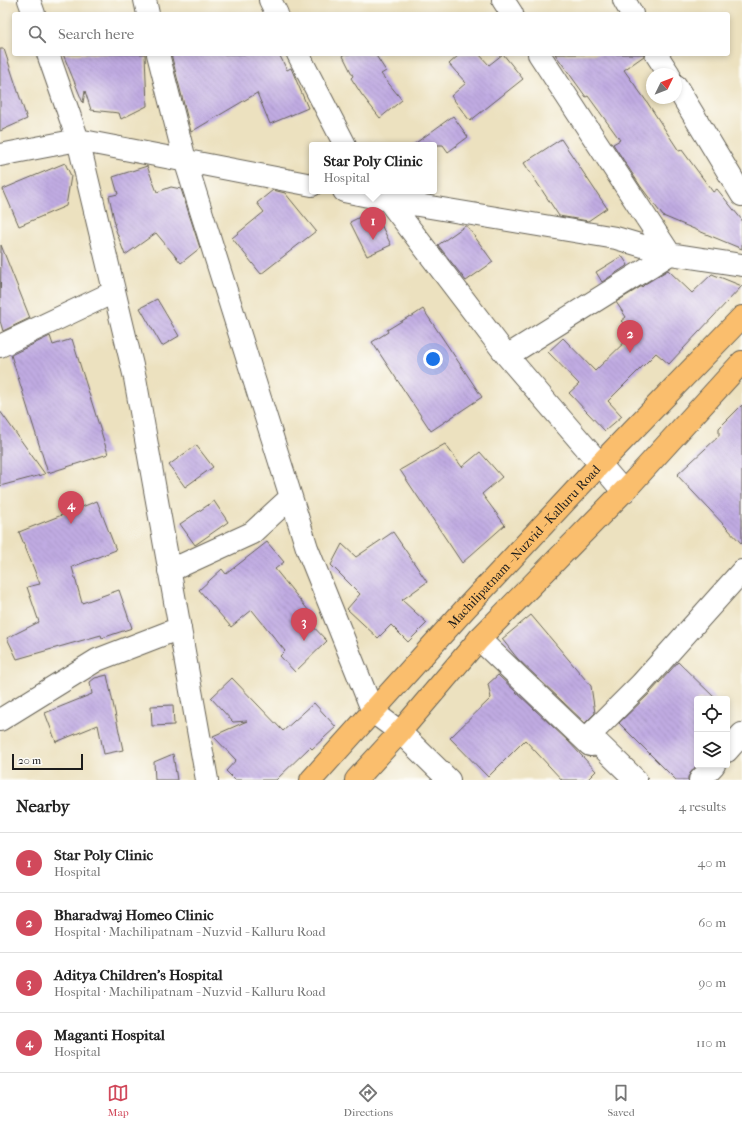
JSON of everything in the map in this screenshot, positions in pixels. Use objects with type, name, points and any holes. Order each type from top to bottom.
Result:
[{"type":"highway","name":"Machilipatnam - Nuzvid - Kalluru Road","points":[[311,780],[465,609],[600,464],[742,317]]},
{"type":"highway","points":[[356,780],[400,732],[479,639],[624,492],[742,362]]},
{"type":"street","points":[[29,0],[33,12]]},
{"type":"street","points":[[145,0],[148,12]]},
{"type":"street","points":[[270,0],[276,12]]},
{"type":"street","points":[[503,0],[511,12]]},
{"type":"street","points":[[624,0],[631,12]]},
{"type":"street","points":[[49,56],[78,140],[135,378],[207,780]]},
{"type":"street","points":[[159,56],[185,160],[306,548],[373,712],[400,732],[449,780]]},
{"type":"street","points":[[299,56],[343,142]]},
{"type":"street","points":[[540,56],[670,254]]},
{"type":"street","points":[[657,56],[665,68]]},
{"type":"street","points":[[682,96],[742,195]]},
{"type":"street","points":[[0,155],[78,140],[309,184]]},
{"type":"street","points":[[363,194],[616,238],[670,254],[742,265]]},
{"type":"street","points":[[376,196],[507,356],[624,492]]},
{"type":"street","points":[[507,356],[670,254]]},
{"type":"street","points":[[0,346],[114,292]]},
{"type":"street","points":[[169,571],[252,533],[291,497]]},
{"type":"street","points":[[585,740],[641,684],[742,571]]},
{"type":"street","points":[[0,720],[97,660],[180,628]]},
{"type":"street","points":[[479,639],[590,745],[599,744],[636,780]]},
{"type":"street","points":[[730,748],[742,734]]},
{"type":"street","points":[[700,780],[711,768]]},
{"type":"building","points":[[0,49],[4,49],[27,119],[0,131]]},
{"type":"building","points":[[64,56],[145,56],[147,106],[121,119],[119,113],[91,110],[85,91],[83,103]]},
{"type":"building","points":[[172,56],[280,56],[287,70],[291,68],[308,108],[270,124],[257,93],[191,132]]},
{"type":"building","points":[[343,56],[376,56],[386,71],[381,74],[402,100],[380,118],[351,78],[353,76]]},
{"type":"building","points":[[458,56],[481,56],[489,65],[500,56],[505,56],[523,79],[470,121],[451,96],[466,83],[449,64]]},
{"type":"building","points":[[556,56],[644,56],[624,70],[679,151],[682,150],[713,192],[717,189],[742,220],[742,249],[663,216],[641,187],[613,144],[620,140],[588,96],[586,97]]},
{"type":"building","points":[[453,116],[468,137],[448,152],[443,145],[437,145],[437,142],[417,142]]},
{"type":"building","points":[[561,139],[607,208],[588,221],[559,216],[524,163]]},
{"type":"building","points":[[65,163],[71,176],[66,206],[19,226],[3,189]]},
{"type":"building","points":[[147,166],[157,192],[171,187],[181,189],[200,248],[181,263],[156,233],[125,255],[114,225],[109,196],[118,194],[113,177]]},
{"type":"building","points":[[273,190],[285,193],[316,231],[261,274],[232,238],[264,212],[257,203]]},
{"type":"building","points":[[374,210],[391,245],[367,256],[350,222]]},
{"type":"building","points":[[467,226],[493,262],[466,281],[438,245]]},
{"type":"building","points":[[1,245],[30,318],[3,331],[0,321]]},
{"type":"building","points":[[622,256],[628,265],[602,282],[596,272]]},
{"type":"building","points":[[668,270],[692,293],[712,274],[742,286],[669,364],[656,353],[608,401],[622,416],[605,431],[569,393],[579,384],[548,352],[563,338],[595,371],[634,333],[621,321],[626,317],[616,302]]},
{"type":"building","points":[[157,299],[179,336],[162,346],[140,308]]},
{"type":"building","points":[[423,309],[482,397],[431,431],[372,342],[388,332],[387,330]]},
{"type":"building","points":[[50,336],[53,345],[72,339],[108,454],[48,473],[11,355]]},
{"type":"building","points":[[742,405],[742,544],[677,475],[719,436],[719,428]]},
{"type":"building","points":[[0,411],[45,474],[0,486]]},
{"type":"building","points":[[445,444],[462,467],[480,452],[502,477],[482,494],[505,525],[462,563],[400,470]]},
{"type":"building","points":[[196,445],[213,467],[185,487],[169,465]]},
{"type":"building","points":[[97,501],[116,550],[72,567],[82,603],[119,590],[132,628],[102,638],[101,635],[17,659],[7,638],[39,622],[27,587],[40,584],[19,532]]},
{"type":"building","points":[[214,501],[228,522],[195,545],[180,524]]},
{"type":"building","points":[[393,532],[427,582],[402,600],[427,623],[408,642],[391,625],[378,638],[347,609],[360,594],[331,565],[342,544],[356,557]]},
{"type":"building","points":[[267,542],[284,562],[275,569],[313,616],[307,620],[327,641],[295,672],[280,656],[285,651],[252,610],[231,627],[199,590],[222,569],[226,574]]},
{"type":"building","points":[[531,615],[591,686],[595,713],[585,723],[517,658],[502,639]]},
{"type":"building","points":[[678,662],[713,696],[694,696],[694,768],[688,777],[688,780],[676,780],[619,723],[650,693]]},
{"type":"building","points":[[107,675],[123,750],[104,754],[98,725],[56,742],[45,713],[92,694],[90,682],[95,678]]},
{"type":"building","points":[[498,675],[568,741],[596,771],[587,780],[562,780],[525,740],[488,777],[450,738],[491,698],[488,684]]},
{"type":"building","points":[[232,678],[283,731],[314,703],[336,727],[312,749],[310,747],[276,780],[235,780],[226,771],[236,760],[213,736],[247,721],[233,722],[211,698]]},
{"type":"building","points":[[173,705],[174,725],[152,726],[151,706]]},
{"type":"building","points":[[173,754],[177,780],[155,780],[154,762]]},
{"type":"place","name":"Star Poly Clinic","points":[[373,240]]},
{"type":"place","name":"Bharadwaj Homeo Clinic","points":[[630,353]]},
{"type":"place","name":"Maganti Hospital","points":[[71,524]]},
{"type":"place","name":"Aditya Children's Hospital","points":[[304,641]]}]
